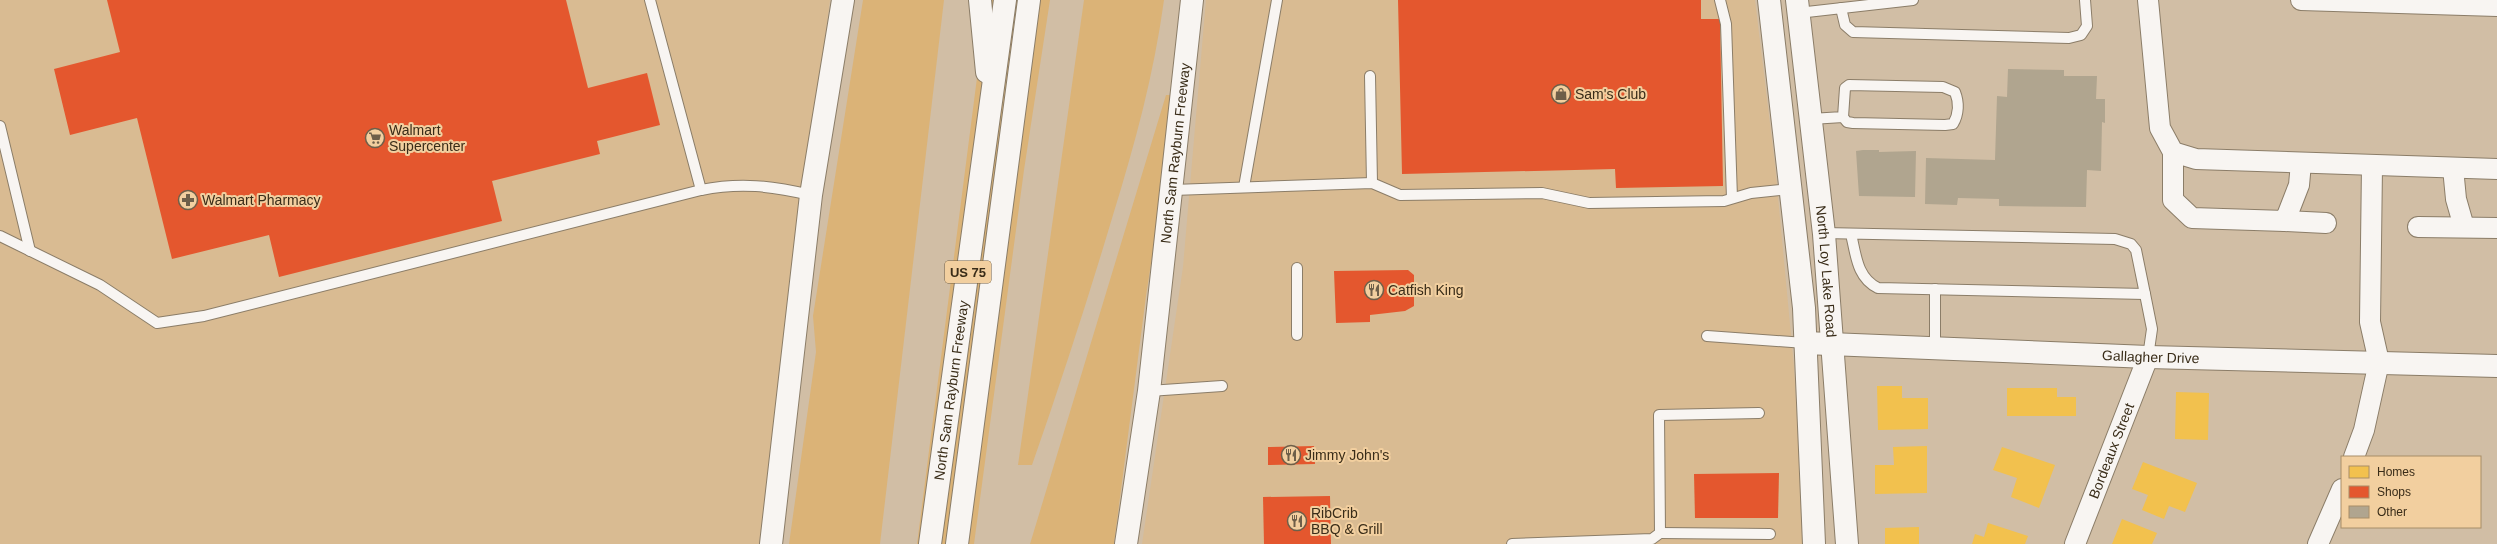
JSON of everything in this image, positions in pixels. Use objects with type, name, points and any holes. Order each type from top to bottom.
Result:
[{"type":"main road","points":[[771,544],[811,194],[843,0]]},
{"type":"main road","points":[[980,0],[991,107]]},
{"type":"main road","name":"North Sam Rayburn Freeway","points":[[930,544],[1005,0]]},
{"type":"main road","name":"North Sam Rayburn Freeway","points":[[957,544],[1029,0]]},
{"type":"main road","name":"North Sam Rayburn Freeway","points":[[1126,544],[1149,391],[1173,190],[1192,0]]},
{"type":"main road","name":"North Loy Lake Road","points":[[1769,0],[1789,189],[1804,308],[1814,544]]},
{"type":"main road","name":"North Loy Lake Road","points":[[1798,6],[1824,233],[1847,544]]},
{"type":"main road","name":"Gallagher Drive","points":[[1805,343],[2148,357],[2497,366]]},
{"type":"street","points":[[2148,0],[2160,128],[2172,152],[2173,200],[2192,218],[2326,223]]},
{"type":"street","points":[[2301,0],[2497,6]]},
{"type":"street","points":[[2172,152],[2196,159],[2497,169]]},
{"type":"street","points":[[2285,221],[2299,185],[2301,163]]},
{"type":"street","points":[[2354,456],[2364,430],[2379,362],[2370,322],[2372,166]]},
{"type":"street","points":[[2453,168],[2456,199],[2464,227]]},
{"type":"street","points":[[2418,227],[2497,228]]},
{"type":"street","name":"Bordeaux Street","points":[[2075,544],[2148,357]]},
{"type":"street","points":[[2318,544],[2341,491]]},
{"type":"lane","points":[[650,0],[701,190]]},
{"type":"lane","points":[[1244,187],[1277,0]]},
{"type":"lane","points":[[1720,0],[1726,24],[1732,198]]},
{"type":"lane","points":[[1798,6],[1841,8],[1913,0]]},
{"type":"lane","points":[[1841,8],[1845,25],[1853,32],[2069,38],[2081,35],[2087,26],[2085,0]]},
{"type":"lane","points":[[1370,76],[1372,183]]},
{"type":"lane","points":[[1849,85],[1943,87],[1955,92],[1958,99],[1957,118],[1952,124],[1853,123],[1847,122],[1843,117],[1843,93],[1845,88],[1849,85]]},
{"type":"lane","points":[[1811,119],[1843,117]]},
{"type":"lane","points":[[0,126],[30,250]]},
{"type":"lane","points":[[1173,190],[1372,183],[1400,195],[1542,193],[1589,203],[1724,200],[1751,193],[1789,189]]},
{"type":"lane","points":[[0,236],[100,285],[157,323],[173,322],[204,316],[701,190],[730,185],[772,186],[811,194]]},
{"type":"lane","points":[[1824,233],[2115,239],[2131,244],[2136,250],[2152,329],[2148,357]]},
{"type":"lane","points":[[1851,234],[1861,273],[1868,283],[1878,288],[1935,288],[2145,294]]},
{"type":"lane","points":[[1297,268],[1297,335]]},
{"type":"lane","points":[[1935,288],[1935,348]]},
{"type":"lane","points":[[1707,336],[1805,343]]},
{"type":"lane","points":[[1149,391],[1222,386]]},
{"type":"lane","points":[[1660,533],[1659,416],[1759,413]]},
{"type":"lane","points":[[1512,544],[1652,539],[1660,533],[1770,534]]},
{"type":"shaded area","points":[[0,0],[830,0],[759,544],[0,544]]},
{"type":"shaded area","points":[[863,0],[944,0],[880,544],[789,544],[816,352],[813,316]]},
{"type":"shaded area","points":[[987,0],[1050,0],[1024,170],[974,544],[917,544]]},
{"type":"shaded area","points":[[1084,0],[1164,0],[1155,55],[1143,109],[1129,162],[1094,278],[1032,465],[1018,465]]},
{"type":"shaded area","points":[[1206,0],[1755,0],[1775,165],[1794,367],[1804,544],[1142,544],[1183,267]]},
{"type":"shaded area","points":[[1166,95],[1171,95],[1165,172],[1146,296],[1114,544],[1030,544]]},
{"type":"building: Homes","points":[[1877,386],[1902,386],[1902,398],[1928,398],[1928,429],[1878,430]]},
{"type":"building: Homes","points":[[2007,388],[2057,388],[2057,397],[2076,397],[2076,416],[2007,416]]},
{"type":"building: Homes","points":[[2176,392],[2209,393],[2208,440],[2175,439]]},
{"type":"building: Homes","points":[[1927,446],[1927,493],[1875,494],[1875,465],[1894,465],[1893,447]]},
{"type":"building: Homes","points":[[2002,447],[2055,465],[2039,508],[2011,497],[2017,478],[1993,470]]},
{"type":"building: Homes","points":[[2143,462],[2197,483],[2185,512],[2169,506],[2164,519],[2142,510],[2148,495],[2132,489]]},
{"type":"building: Homes","points":[[2122,519],[2157,533],[2152,544],[2112,544]]},
{"type":"building: Homes","points":[[1988,523],[2028,536],[2025,544],[1972,544],[1975,534],[1984,537]]},
{"type":"building: Homes","points":[[1919,527],[1919,544],[1885,544],[1885,528]]},
{"type":"building: Shops","name":"Walmart Supercenter","points":[[107,0],[566,0],[588,88],[647,73],[660,125],[597,141],[600,154],[492,181],[502,221],[279,277],[269,235],[172,259],[137,118],[70,135],[54,69],[120,52]]},
{"type":"building: Shops","name":"Sam's Club","points":[[1398,0],[1701,0],[1701,19],[1720,19],[1723,186],[1616,188],[1615,169],[1402,174]]},
{"type":"building: Shops","name":"Catfish King","points":[[1408,270],[1414,275],[1414,306],[1405,311],[1370,315],[1370,322],[1336,323],[1334,271]]},
{"type":"building: Shops","name":"Jimmy John's","points":[[1314,446],[1315,464],[1268,465],[1268,447]]},
{"type":"building: Shops","points":[[1779,473],[1778,518],[1695,518],[1694,474]]},
{"type":"building: Shops","name":"RibCrib BBQ & Grill","points":[[1330,496],[1331,544],[1264,544],[1263,497]]},
{"type":"building: Other","points":[[2008,69],[2064,70],[2064,76],[2097,76],[2096,99],[2105,99],[2105,123],[2102,122],[2101,171],[2087,170],[2086,207],[1999,206],[1999,199],[1958,198],[1957,205],[1925,204],[1926,158],[1995,160],[1997,96],[2007,97]]},
{"type":"building: Other","points":[[1879,150],[1879,152],[1916,151],[1915,197],[1859,196],[1856,151]]},
{"type":"place","name":"Sam's Club","points":[[1561,94]]},
{"type":"place","name":"Walmart Supercenter","points":[[375,138]]},
{"type":"place","name":"Walmart Pharmacy","points":[[188,200]]},
{"type":"place","name":"Catfish King","points":[[1374,290]]},
{"type":"place","name":"Jimmy John's","points":[[1291,455]]},
{"type":"place","name":"RibCrib BBQ & Grill","points":[[1297,521]]}]
